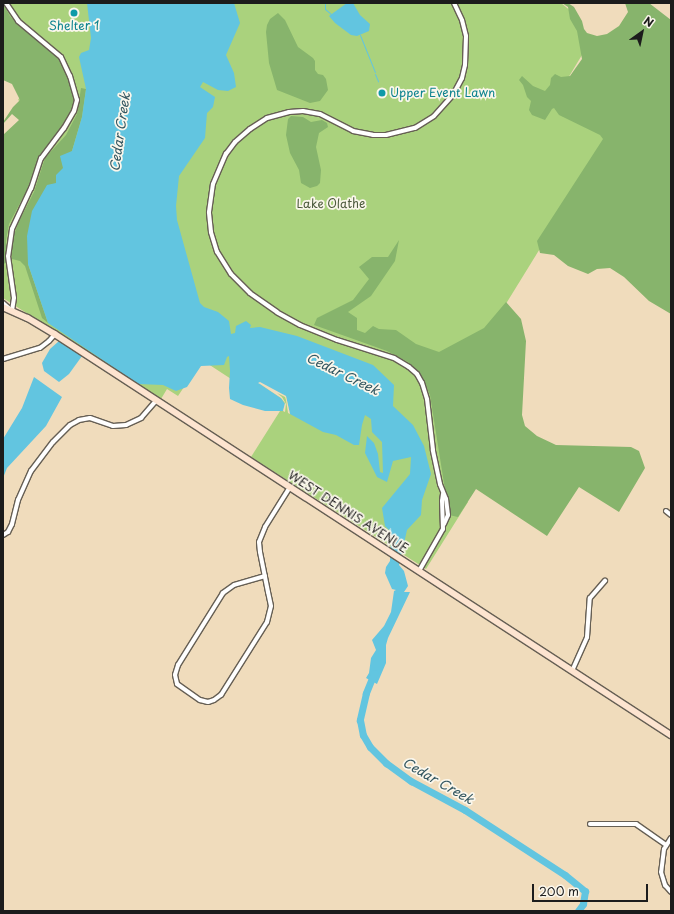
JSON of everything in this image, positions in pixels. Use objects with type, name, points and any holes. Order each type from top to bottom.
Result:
[{"type":"street","points":[[3,303],[12,310],[14,298],[8,256],[12,229],[31,188],[42,158],[64,128],[74,111],[76,100],[70,76],[61,57],[18,21],[6,3]]},
{"type":"street","points":[[419,571],[440,535],[444,524],[442,520],[443,494],[433,450],[427,399],[422,382],[417,374],[409,367],[394,358],[337,340],[304,327],[277,312],[250,293],[231,274],[217,252],[211,232],[209,212],[213,184],[226,154],[250,129],[267,118],[289,112],[308,112],[320,114],[353,131],[373,135],[386,135],[415,128],[438,114],[458,88],[466,57],[467,44],[464,28],[454,3]]},
{"type":"street","name":"WEST DENNIS AVENUE","points":[[3,307],[12,310],[55,334],[671,735]]},
{"type":"street","points":[[3,359],[40,348],[55,334]]},
{"type":"street","points":[[3,535],[8,532],[12,524],[18,500],[31,471],[53,442],[70,425],[79,420],[90,418],[113,426],[126,425],[141,418],[156,401]]},
{"type":"street","points":[[265,576],[234,585],[223,593],[175,671],[177,684],[200,700],[208,702],[214,700],[224,691],[269,618],[271,606],[265,576],[260,552],[261,536],[290,487]]},
{"type":"street","points":[[666,511],[671,514]]},
{"type":"street","points":[[572,671],[587,637],[590,598],[605,581]]},
{"type":"street","points":[[590,824],[636,824],[666,845]]},
{"type":"street","points":[[671,838],[663,853],[662,875],[665,885],[671,892]]},
{"type":"green space","name":"Lake Olathe","points":[[3,3],[561,3],[578,17],[585,50],[553,103],[609,137],[439,412],[445,487],[468,502],[426,569],[251,457],[280,411],[202,360],[178,396],[167,389],[161,399],[3,298],[3,212],[57,126],[18,100],[45,56],[3,27]]},
{"type":"green space","points":[[562,3],[568,3],[574,7],[587,33],[597,36],[607,34],[619,26],[628,12],[625,3],[649,3],[671,20],[671,314],[649,301],[624,277],[610,268],[597,269],[588,274],[568,266],[554,255],[540,253],[537,241],[603,139],[600,135],[559,115],[554,108],[545,120],[532,115],[529,110],[531,101],[527,97],[523,85],[519,80],[522,76],[533,86],[545,91],[550,85],[551,78],[555,74],[561,77],[570,76],[582,59],[577,31],[570,19],[568,7]]},
{"type":"green space","points":[[3,4],[10,16],[18,25],[57,56],[64,66],[73,93],[74,104],[69,116],[59,131],[39,156],[27,190],[9,224],[6,240],[6,263],[3,264],[3,135],[19,120],[12,114],[3,124],[3,122],[13,107],[20,100],[12,84],[3,80]]},
{"type":"green space","points":[[278,13],[285,20],[298,47],[313,58],[315,61],[315,70],[326,79],[328,90],[320,101],[310,103],[277,90],[269,63],[266,32],[270,19]]},
{"type":"green space","points":[[81,88],[86,89],[82,117],[72,151],[56,183],[28,264],[48,323],[42,318],[25,266],[20,261],[12,259],[12,240],[19,221],[34,192],[45,158],[66,135],[77,114]]},
{"type":"green space","points":[[291,116],[303,117],[311,122],[322,120],[327,123],[328,127],[319,133],[316,147],[321,170],[320,183],[317,186],[310,188],[301,183],[299,170],[290,153],[286,135],[288,119]]},
{"type":"green space","points":[[399,240],[395,261],[371,296],[348,312],[357,318],[357,330],[365,333],[373,326],[379,329],[396,330],[416,344],[439,352],[484,328],[506,302],[521,319],[526,341],[522,415],[525,426],[537,436],[556,445],[631,447],[639,451],[645,468],[619,512],[579,487],[547,536],[476,489],[458,517],[449,515],[430,395],[422,377],[408,362],[387,351],[314,325],[317,318],[353,300],[369,279],[359,267],[372,257],[388,257]]},
{"type":"water","points":[[87,3],[234,3],[240,23],[226,55],[234,73],[236,87],[228,91],[218,90],[203,82],[200,87],[215,97],[213,107],[207,113],[205,138],[179,176],[176,206],[177,220],[200,303],[204,307],[218,312],[229,321],[231,334],[235,333],[236,326],[246,321],[251,325],[250,328],[260,327],[297,336],[373,365],[394,385],[393,406],[413,425],[424,446],[431,474],[422,500],[421,515],[407,530],[399,565],[404,571],[408,586],[404,592],[410,592],[388,638],[386,645],[386,663],[377,684],[366,678],[369,673],[371,658],[376,650],[372,640],[384,626],[391,612],[394,591],[396,590],[392,589],[385,573],[386,567],[390,561],[391,539],[389,530],[385,526],[382,508],[410,474],[411,457],[393,461],[387,482],[377,477],[365,453],[367,436],[374,443],[378,454],[380,472],[383,473],[382,442],[372,432],[371,419],[365,415],[359,445],[354,445],[336,435],[323,432],[290,414],[286,396],[260,384],[281,398],[285,404],[283,411],[265,411],[243,405],[230,399],[229,356],[227,357],[224,365],[201,366],[187,387],[176,391],[163,385],[138,384],[48,323],[28,264],[27,236],[32,211],[47,185],[56,183],[56,175],[63,168],[60,156],[72,151],[82,117],[86,89],[79,57],[81,53],[89,50],[91,38]]},
{"type":"water","points":[[347,3],[353,3],[360,15],[370,24],[369,31],[357,36],[351,35],[335,23],[329,16]]},
{"type":"water","points":[[59,341],[68,345],[82,356],[69,374],[59,382],[44,371],[42,363],[50,349]]},
{"type":"water","points":[[34,377],[62,397],[46,426],[7,468],[3,478],[3,439],[22,408]]},
{"type":"pier","points":[[260,382],[286,396],[290,414],[288,413],[285,397],[277,393],[282,397],[286,404],[285,412],[283,411],[285,403],[281,398],[258,383]]},
{"type":"waterway","points":[[325,3],[325,9],[331,14]]},
{"type":"waterway","points":[[360,35],[375,72]]},
{"type":"waterway","points":[[375,74],[378,81]]},
{"type":"waterway","name":"Cedar Creek","points":[[374,673],[366,693],[360,720],[363,735],[370,747],[386,763],[411,781],[465,810],[565,875],[585,891],[583,904],[578,911]]},
{"type":"place","name":"Shelter 1","points":[[74,13]]},
{"type":"place","name":"Upper Event Lawn","points":[[382,93]]}]
